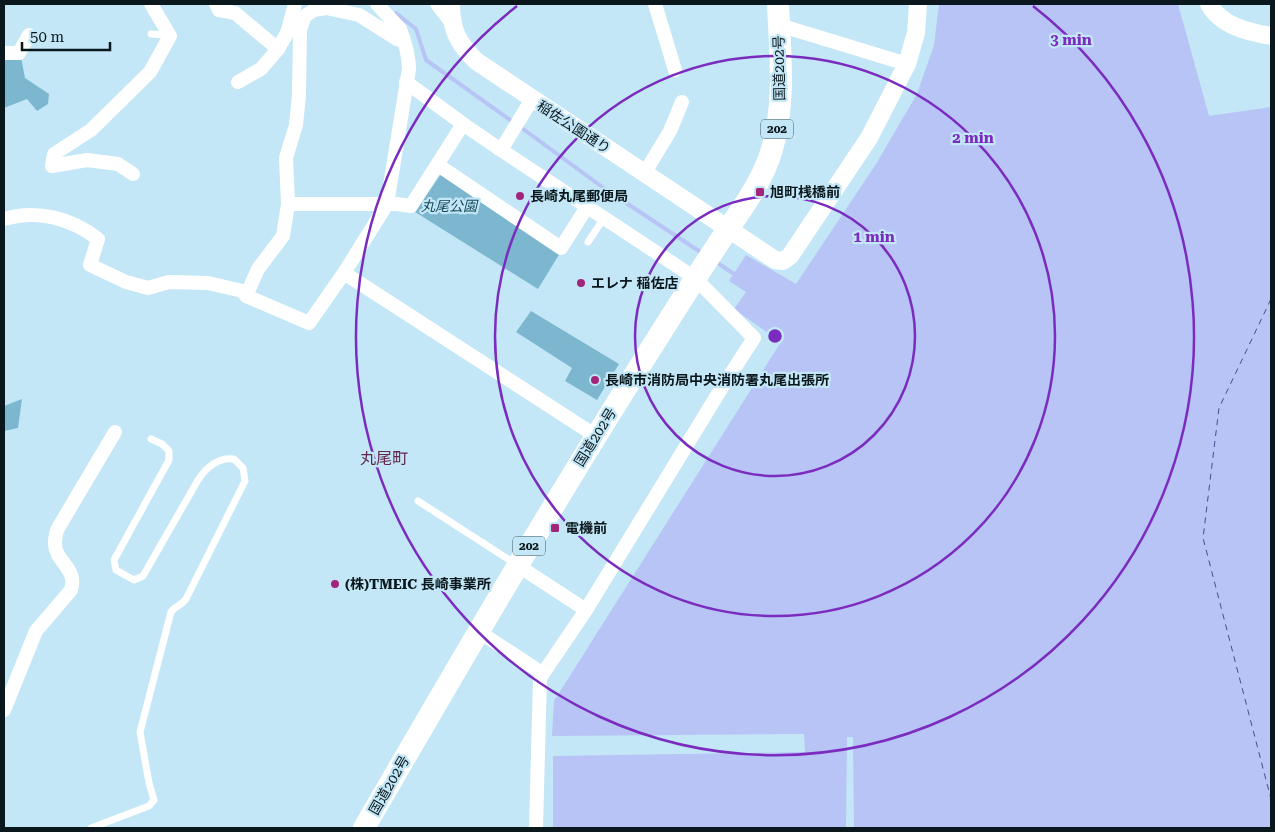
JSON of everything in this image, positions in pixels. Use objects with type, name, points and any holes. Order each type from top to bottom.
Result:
[{"type":"highway","name":"国道202号","points":[[364,828],[517,565],[698,273],[755,188],[764,171],[772,149],[778,123],[782,90],[778,14]]},
{"type":"street","points":[[133,174],[118,164],[87,160],[52,166],[54,154],[91,130],[150,72],[170,36],[151,4]]},
{"type":"street","points":[[216,4],[219,10],[235,13],[278,50]]},
{"type":"street","points":[[238,82],[261,69],[278,50],[287,33],[295,4]]},
{"type":"street","points":[[377,4],[398,25],[404,41],[409,60],[387,204],[344,273],[309,323],[246,296],[258,269],[283,236],[288,204],[286,158],[296,125],[299,95],[300,30],[305,16],[314,10],[326,8],[358,15],[397,39],[404,41]]},
{"type":"street","points":[[437,4],[451,22]]},
{"type":"street","name":"稲佐公園通り","points":[[450,4],[451,22],[463,48],[476,61],[644,174],[724,235],[775,260],[783,261],[790,256],[869,138],[907,64],[916,33],[918,4]]},
{"type":"street","points":[[655,4],[675,70]]},
{"type":"street","points":[[1209,4],[1223,20],[1248,32],[1271,36]]},
{"type":"street","points":[[778,14],[907,64]]},
{"type":"street","points":[[4,53],[19,53],[29,35]]},
{"type":"street","points":[[406,82],[463,124],[505,144],[587,207],[698,273],[754,338],[586,610],[542,673],[540,678],[536,828]]},
{"type":"street","points":[[505,144],[532,99]]},
{"type":"street","points":[[644,174],[670,132],[682,102]]},
{"type":"street","points":[[288,204],[387,204],[411,206],[463,124]]},
{"type":"street","points":[[438,165],[561,248],[587,207]]},
{"type":"street","points":[[4,219],[35,214],[60,219],[91,234],[98,239],[90,265],[126,282],[148,288],[169,282],[208,283],[247,292]]},
{"type":"street","points":[[344,273],[596,436]]},
{"type":"street","points":[[4,710],[36,631],[71,590],[74,581],[58,555],[54,544],[57,530],[115,432]]},
{"type":"street","points":[[517,565],[586,610]]},
{"type":"street","points":[[478,631],[542,673]]},
{"type":"lane","points":[[150,34],[170,36]]},
{"type":"lane","points":[[588,242],[604,218]]},
{"type":"lane","points":[[91,828],[149,806],[154,800],[140,732],[172,612],[173,609],[182,604],[186,599],[245,481],[243,468],[234,458],[224,459],[208,468],[198,480],[143,576],[134,580],[116,570],[114,560],[169,460],[169,451],[162,444],[151,439]]},
{"type":"lane","points":[[418,500],[517,565]]},
{"type":"green space","points":[[4,57],[21,57],[25,78],[49,94],[48,104],[37,111],[27,99],[4,108]]},
{"type":"green space","name":"丸尾公園","points":[[441,174],[560,253],[538,289],[415,212]]},
{"type":"green space","points":[[531,311],[619,364],[597,400],[565,381],[572,368],[516,332]]},
{"type":"green space","points":[[22,399],[18,428],[4,431],[4,406]]},
{"type":"shaded area","points":[[939,4],[1178,4],[1209,116],[1271,107],[1271,828],[854,828],[853,737],[847,737],[846,828],[553,828],[553,756],[805,752],[804,734],[552,736],[554,701],[781,342],[734,309],[746,292],[729,281],[746,255],[796,284],[876,164],[917,94],[934,45]]},
{"type":"waterway","points":[[396,13],[416,29],[426,60],[513,122]]},
{"type":"waterway","points":[[519,126],[605,189],[702,253]]},
{"type":"waterway","points":[[715,261],[734,274]]},
{"type":"ferry route","points":[[1271,299],[1219,408],[1203,538],[1271,799]]},
{"type":"place","name":"旭町桟橋前","points":[[760,192]]},
{"type":"place","name":"長崎丸尾郵便局","points":[[520,196]]},
{"type":"place","name":"エレナ 稲佐店","points":[[581,283]]},
{"type":"place","name":"長崎市消防局中央消防署丸尾出張所","points":[[595,380]]},
{"type":"place","name":"電機前","points":[[555,528]]},
{"type":"place","name":"(株)TMEIC 長崎事業所","points":[[335,584]]},
{"type":"district","name":"丸尾町","points":[[384,458]]}]
